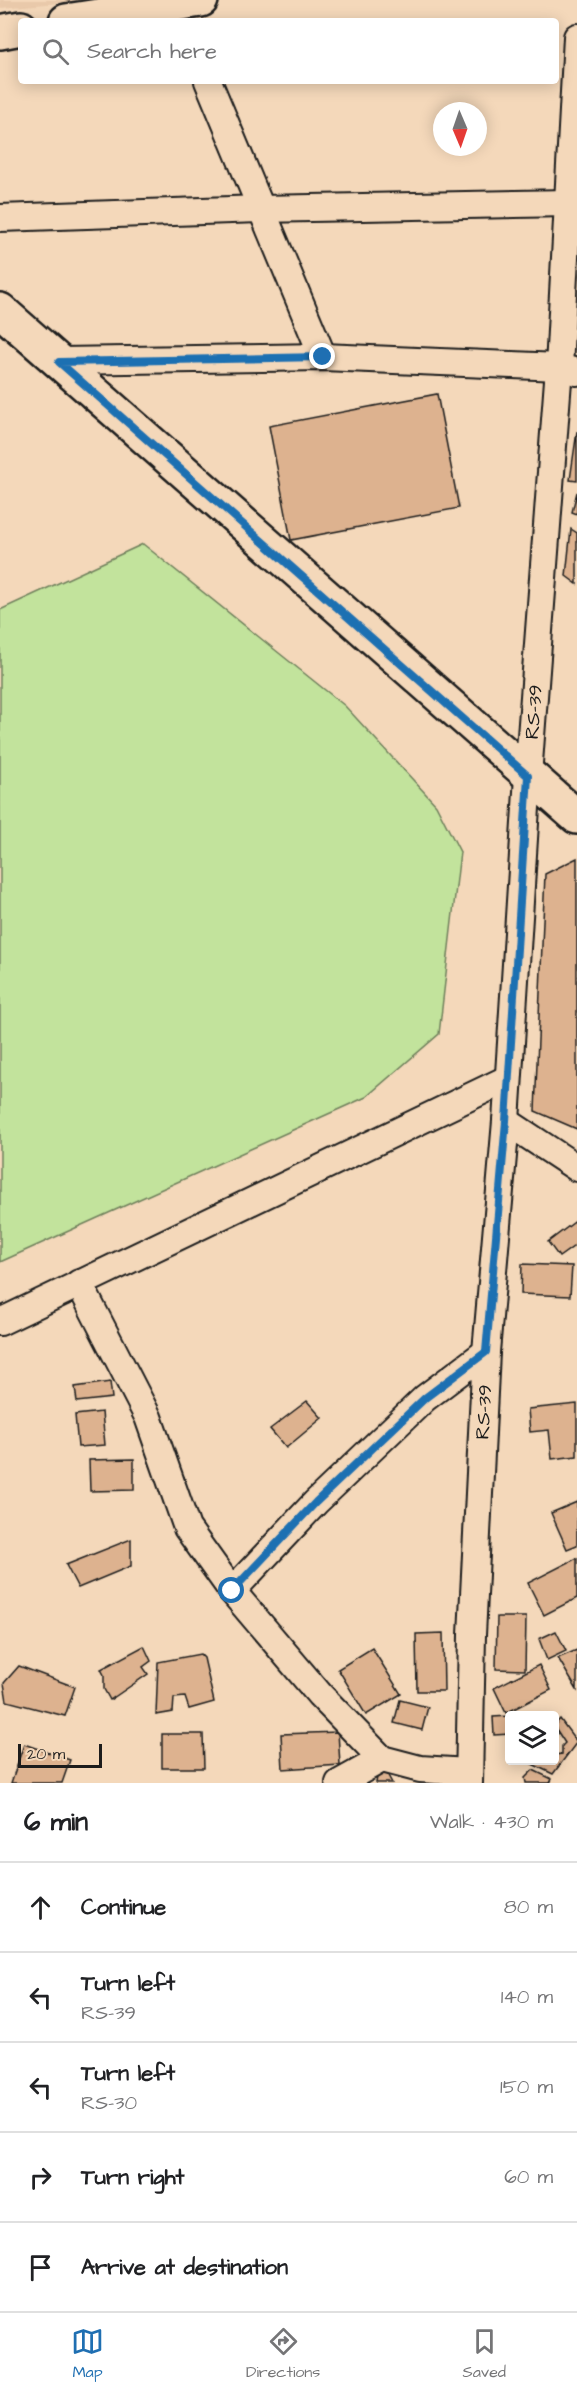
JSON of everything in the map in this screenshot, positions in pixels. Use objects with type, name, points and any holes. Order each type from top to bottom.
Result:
[{"type":"street","points":[[94,18],[187,8]]},
{"type":"street","points":[[0,32],[18,29]]},
{"type":"street","name":"RS-39","points":[[469,1778],[472,1635],[486,1352],[506,1121],[528,776],[568,369],[569,203],[577,37]]},
{"type":"street","points":[[209,84],[323,357]]},
{"type":"street","points":[[0,218],[260,209],[569,203]]},
{"type":"street","points":[[0,310],[577,817]]},
{"type":"street","points":[[59,362],[323,357],[568,369]]},
{"type":"street","points":[[0,1322],[79,1282],[507,1079]]},
{"type":"street","points":[[506,1121],[577,1168]]},
{"type":"street","points":[[79,1282],[148,1416],[187,1528],[232,1591],[320,1695],[382,1759],[469,1778]]},
{"type":"street","points":[[232,1591],[316,1502],[425,1398],[486,1352]]},
{"type":"street","points":[[339,1783],[382,1759]]},
{"type":"shaded area","points":[[0,0],[95,0],[0,8]]},
{"type":"green space","points":[[143,544],[345,706],[436,805],[460,852],[439,1034],[366,1097],[0,1262],[0,610]]},
{"type":"building","points":[[437,394],[459,508],[291,540],[269,426]]},
{"type":"building","points":[[577,431],[577,481],[570,480]]},
{"type":"building","points":[[577,492],[577,514],[572,512]]},
{"type":"building","points":[[571,529],[577,533],[577,584],[566,576]]},
{"type":"building","points":[[577,858],[577,1129],[535,1111],[545,874]]},
{"type":"building","points":[[577,1220],[577,1244],[559,1257],[548,1242]]},
{"type":"building","points":[[522,1264],[572,1266],[570,1296],[521,1294]]},
{"type":"building","points":[[110,1382],[112,1398],[77,1402],[75,1387]]},
{"type":"building","points":[[307,1401],[322,1418],[286,1448],[270,1429]]},
{"type":"building","points":[[577,1404],[577,1456],[552,1459],[549,1430],[530,1432],[528,1409]]},
{"type":"building","points":[[102,1412],[105,1445],[78,1447],[75,1415]]},
{"type":"building","points":[[134,1459],[134,1490],[90,1491],[89,1460]]},
{"type":"building","points":[[577,1502],[577,1545],[567,1549],[551,1513]]},
{"type":"building","points":[[131,1539],[131,1566],[78,1588],[66,1565]]},
{"type":"building","points":[[577,1558],[577,1598],[544,1615],[528,1583]]},
{"type":"building","points":[[497,1617],[526,1617],[525,1670],[496,1669]]},
{"type":"building","points":[[556,1631],[566,1651],[547,1660],[539,1639]]},
{"type":"building","points":[[443,1633],[444,1691],[417,1691],[416,1634]]},
{"type":"building","points":[[144,1646],[151,1661],[143,1667],[148,1674],[110,1700],[104,1689],[104,1675],[101,1669]]},
{"type":"building","points":[[372,1648],[401,1694],[366,1715],[338,1669]]},
{"type":"building","points":[[577,1650],[577,1690],[558,1658]]},
{"type":"building","points":[[200,1654],[204,1658],[214,1702],[189,1709],[185,1697],[174,1698],[173,1712],[156,1715],[158,1662]]},
{"type":"building","points":[[539,1665],[551,1690],[510,1711],[505,1711],[494,1688]]},
{"type":"building","points":[[19,1666],[75,1687],[65,1716],[7,1701],[4,1683]]},
{"type":"building","points":[[400,1700],[428,1707],[422,1730],[394,1723]]},
{"type":"building","points":[[505,1716],[505,1734],[494,1735],[493,1717]]},
{"type":"building","points":[[559,1720],[577,1742],[553,1774],[534,1765],[559,1765],[559,1754],[562,1754],[562,1746],[565,1743],[559,1734]]},
{"type":"building","points":[[338,1732],[340,1765],[283,1769],[281,1734]]},
{"type":"building","points":[[162,1734],[203,1734],[204,1768],[162,1768]]},
{"type":"building","points":[[24,1744],[70,1760],[62,1783],[11,1783]]},
{"type":"building","points":[[533,1770],[552,1779],[550,1783],[526,1783],[525,1778]]},
{"type":"building","points":[[386,1772],[392,1783],[376,1783],[377,1777]]},
{"type":"route","points":[[232,1591],[316,1502],[425,1398],[486,1352],[506,1121],[528,776],[59,362],[323,357]]}]
